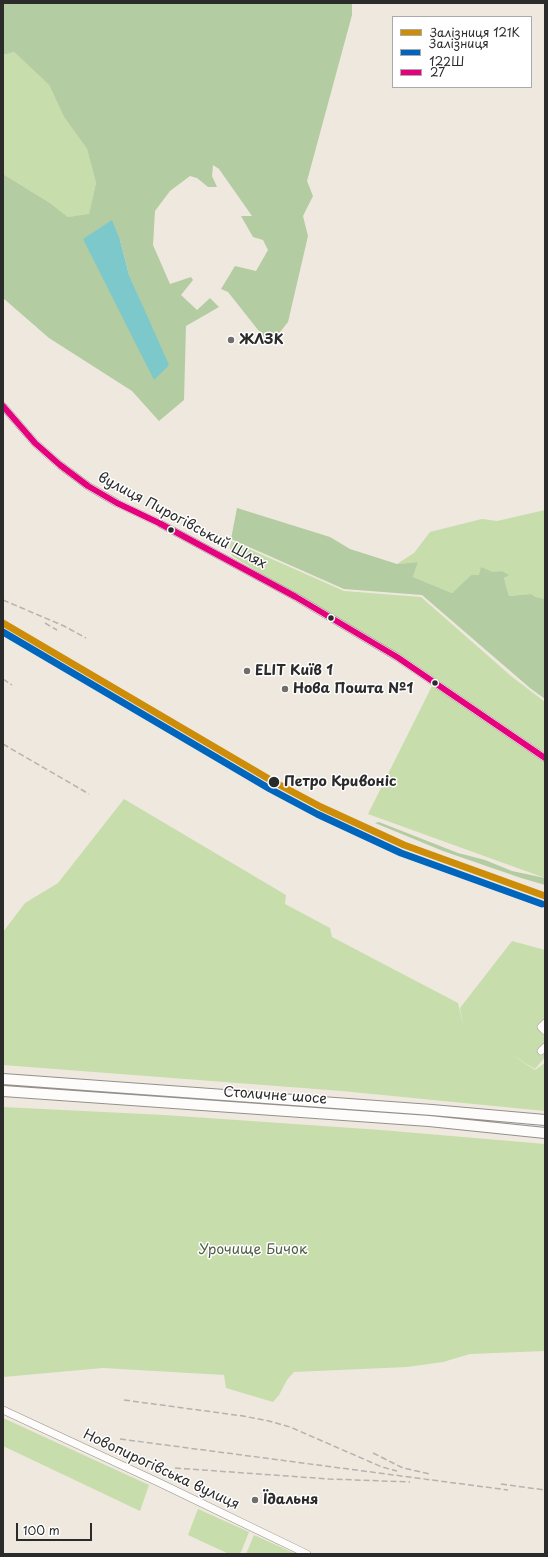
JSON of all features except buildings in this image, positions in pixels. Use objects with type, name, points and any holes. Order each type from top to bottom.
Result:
[{"type":"highway","name":"Столичне шосе","points":[[3,1079],[432,1110],[545,1120]]},
{"type":"highway","name":"Столичне шосе","points":[[3,1091],[429,1121],[545,1133]]},
{"type":"street","name":"вулиця Пирогівський Шлях","points":[[3,406],[35,443],[60,465],[88,486],[117,503],[159,523],[296,597],[397,657],[545,758]]},
{"type":"street","points":[[545,1023],[541,1027],[545,1031]]},
{"type":"street","name":"Новопирогівська вулиця","points":[[3,1410],[160,1483],[307,1554]]},
{"type":"green space","points":[[3,3],[352,3],[352,15],[307,181],[313,196],[303,216],[308,236],[288,322],[270,345],[228,292],[221,289],[235,266],[256,271],[268,250],[263,240],[253,237],[241,216],[252,216],[219,169],[213,165],[212,176],[217,187],[208,187],[197,178],[190,176],[170,191],[155,211],[153,245],[170,284],[191,277],[193,280],[181,295],[197,310],[210,298],[219,307],[186,326],[184,400],[159,421],[132,391],[49,338],[3,298],[3,174],[50,203],[68,217],[89,214],[96,183],[87,149],[64,117],[49,85],[14,52],[3,55]],"holes":[[[83,239],[120,240],[129,275],[143,308]]]},
{"type":"green space","points":[[14,52],[49,85],[64,117],[87,149],[96,183],[89,215],[68,217],[50,203],[3,174],[3,55]]},
{"type":"green space","points":[[237,508],[330,537],[350,549],[397,564],[418,562],[413,577],[452,593],[471,575],[479,575],[481,567],[493,572],[502,571],[509,575],[504,578],[509,596],[531,594],[545,599],[545,699],[530,688],[422,595],[344,589],[231,539]]},
{"type":"green space","points":[[545,510],[545,599],[531,594],[509,596],[504,578],[508,575],[502,571],[479,576],[471,575],[452,593],[413,577],[418,562],[397,564],[414,553],[430,532],[482,519],[497,521]]},
{"type":"green space","points":[[231,541],[344,591],[421,597],[511,676],[545,702],[545,878],[368,814],[435,680],[232,556],[230,547]]},
{"type":"green space","points":[[124,799],[286,895],[285,904],[330,928],[332,937],[458,1003],[463,1024],[460,1008],[512,941],[545,950],[545,1057],[535,1069],[510,1054],[535,1070],[545,1063],[545,1111],[342,1091],[3,1065],[3,932],[25,903],[58,883]]},
{"type":"green space","points":[[379,822],[458,853],[485,860],[512,871],[545,878],[545,885],[443,851],[375,823]]},
{"type":"green space","name":"Урочище Бичок","points":[[3,1107],[164,1115],[381,1130],[545,1144],[545,1351],[470,1354],[443,1362],[407,1367],[294,1372],[273,1402],[226,1388],[224,1375],[103,1368],[3,1377]]},
{"type":"green space","points":[[3,1418],[149,1485],[140,1511],[3,1446]]},
{"type":"green space","points":[[198,1509],[249,1532],[241,1552],[238,1554],[229,1554],[188,1535]]},
{"type":"green space","points":[[254,1535],[296,1554],[246,1554]]},
{"type":"water","points":[[112,220],[120,240],[129,275],[169,365],[154,380],[83,239]]},
{"type":"railway","points":[[3,600],[64,626],[86,638]]},
{"type":"railway","points":[[45,623],[57,630]]},
{"type":"railway","points":[[3,679],[12,685]]},
{"type":"railway","points":[[3,744],[89,794]]},
{"type":"railway","points":[[124,1400],[243,1416],[269,1421],[290,1427],[382,1467],[397,1471]]},
{"type":"railway","points":[[120,1439],[508,1490]]},
{"type":"railway","points":[[373,1453],[403,1468],[430,1474]]},
{"type":"railway","points":[[175,1468],[329,1479],[410,1482]]},
{"type":"railway","points":[[501,1484],[545,1490]]},
{"type":"rail line","name":"121К","points":[[3,623],[274,782],[321,807],[404,845],[545,896]]},
{"type":"rail line","name":"122Ш","points":[[3,632],[270,789],[317,814],[401,853],[542,904]]},
{"type":"transit line","name":"27","points":[[3,406],[35,443],[60,465],[88,486],[117,503],[159,523],[296,597],[397,657],[545,758]]},
{"type":"place","name":"ЖЛЗК","points":[[231,340]]},
{"type":"place","name":"ELIT Київ 1","points":[[247,671]]},
{"type":"place","name":"Нова Пошта №1","points":[[285,689]]},
{"type":"place","name":"Петро Кривоніс","points":[[274,782]]},
{"type":"place","name":"Їдальня","points":[[255,1500]]}]
